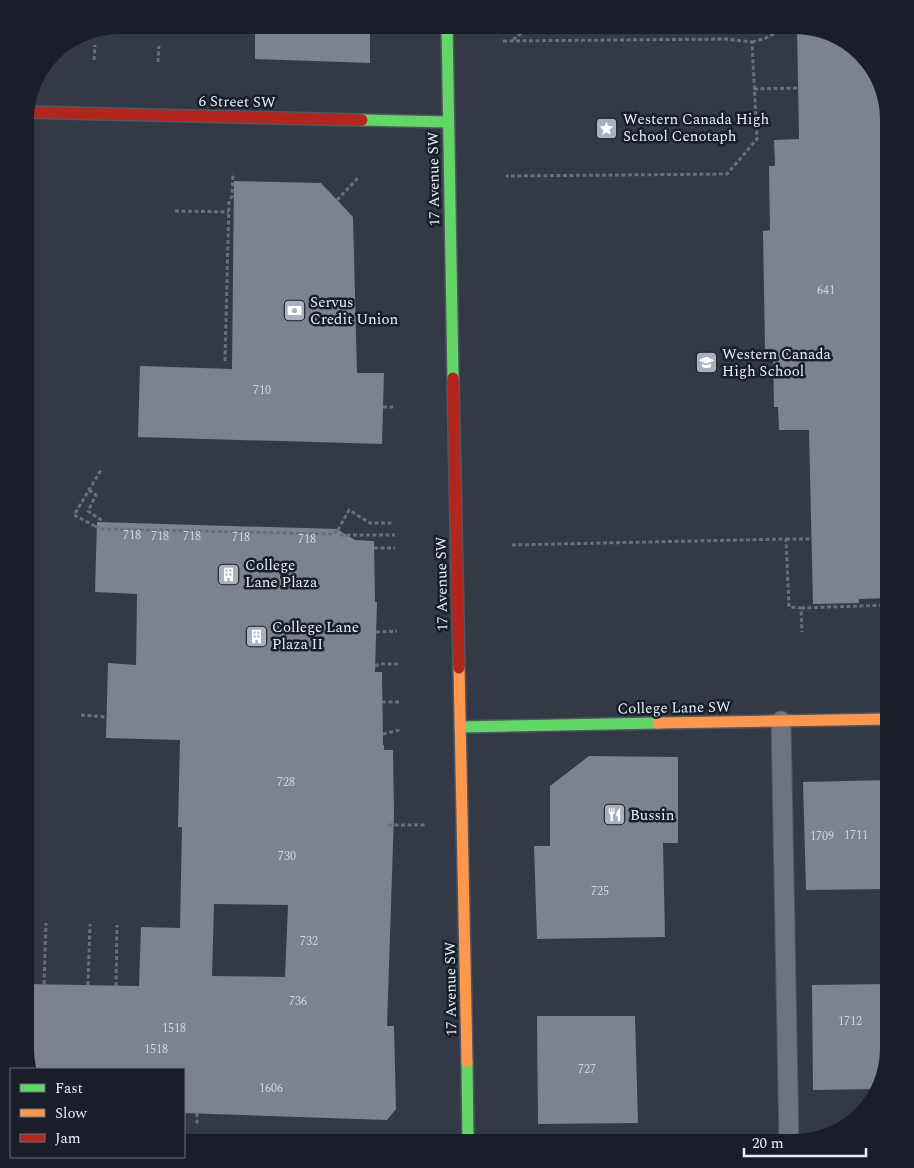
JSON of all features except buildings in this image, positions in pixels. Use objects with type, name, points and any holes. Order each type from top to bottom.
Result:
[{"type":"main road","name":"17 Avenue SW","points":[[446,34],[468,1134]]},
{"type":"main road","name":"6 Street SW","points":[[34,112],[448,122]]},
{"type":"main road","name":"College Lane SW","points":[[460,727],[880,719]]},
{"type":"lane","points":[[781,721],[789,1134]]},
{"type":"path","points":[[513,41],[521,34]]},
{"type":"path","points":[[503,41],[726,39],[752,42],[773,34]]},
{"type":"path","points":[[506,176],[727,174],[757,139],[752,42]]},
{"type":"path","points":[[94,60],[95,45]]},
{"type":"path","points":[[158,62],[159,46]]},
{"type":"path","points":[[754,89],[798,88]]},
{"type":"path","points":[[225,361],[229,201],[232,196],[233,173]]},
{"type":"path","points":[[337,200],[359,177]]},
{"type":"path","points":[[175,211],[229,212]]},
{"type":"path","points":[[383,407],[393,407]]},
{"type":"path","points":[[101,470],[74,515],[100,529],[334,534],[349,510],[370,522],[394,523]]},
{"type":"path","points":[[89,490],[96,495],[88,511],[104,522]]},
{"type":"path","points":[[132,530],[132,535]]},
{"type":"path","points":[[160,530],[160,536]]},
{"type":"path","points":[[192,531],[192,536]]},
{"type":"path","points":[[240,532],[241,537]]},
{"type":"path","points":[[306,534],[307,539]]},
{"type":"path","points":[[340,535],[395,535]]},
{"type":"path","points":[[786,539],[789,607],[880,606]]},
{"type":"path","points":[[512,545],[812,539]]},
{"type":"path","points":[[374,548],[395,548]]},
{"type":"path","points":[[801,608],[802,632]]},
{"type":"path","points":[[376,632],[397,631]]},
{"type":"path","points":[[375,661],[380,664]]},
{"type":"path","points":[[376,666],[380,664],[398,664]]},
{"type":"path","points":[[382,702],[399,702]]},
{"type":"path","points":[[81,715],[106,717]]},
{"type":"path","points":[[383,734],[400,730]]},
{"type":"path","points":[[388,825],[426,826]]},
{"type":"path","points":[[44,984],[46,923]]},
{"type":"path","points":[[88,985],[90,924]]},
{"type":"path","points":[[116,986],[118,925]]},
{"type":"path","points":[[197,1113],[197,1125]]},
{"type":"traffic: fast","points":[[447,34],[453,378]]},
{"type":"traffic: fast","points":[[362,120],[448,122]]},
{"type":"traffic: fast","points":[[460,727],[658,723]]},
{"type":"traffic: fast","points":[[467,1062],[468,1134]]},
{"type":"traffic: slow","points":[[459,668],[467,1062]]},
{"type":"traffic: slow","points":[[658,723],[880,719]]},
{"type":"traffic: jam","points":[[34,112],[362,120]]},
{"type":"traffic: jam","points":[[453,378],[459,668]]},
{"type":"place","name":"Western Canada High School Cenotaph","points":[[607,128]]},
{"type":"place","name":"Servus Credit Union","points":[[294,311]]},
{"type":"place","name":"Western Canada High School","points":[[706,363]]},
{"type":"place","name":"College Lane Plaza","points":[[229,574]]},
{"type":"place","name":"College Lane Plaza II","points":[[256,636]]},
{"type":"place","name":"Bussin","points":[[614,815]]}]
